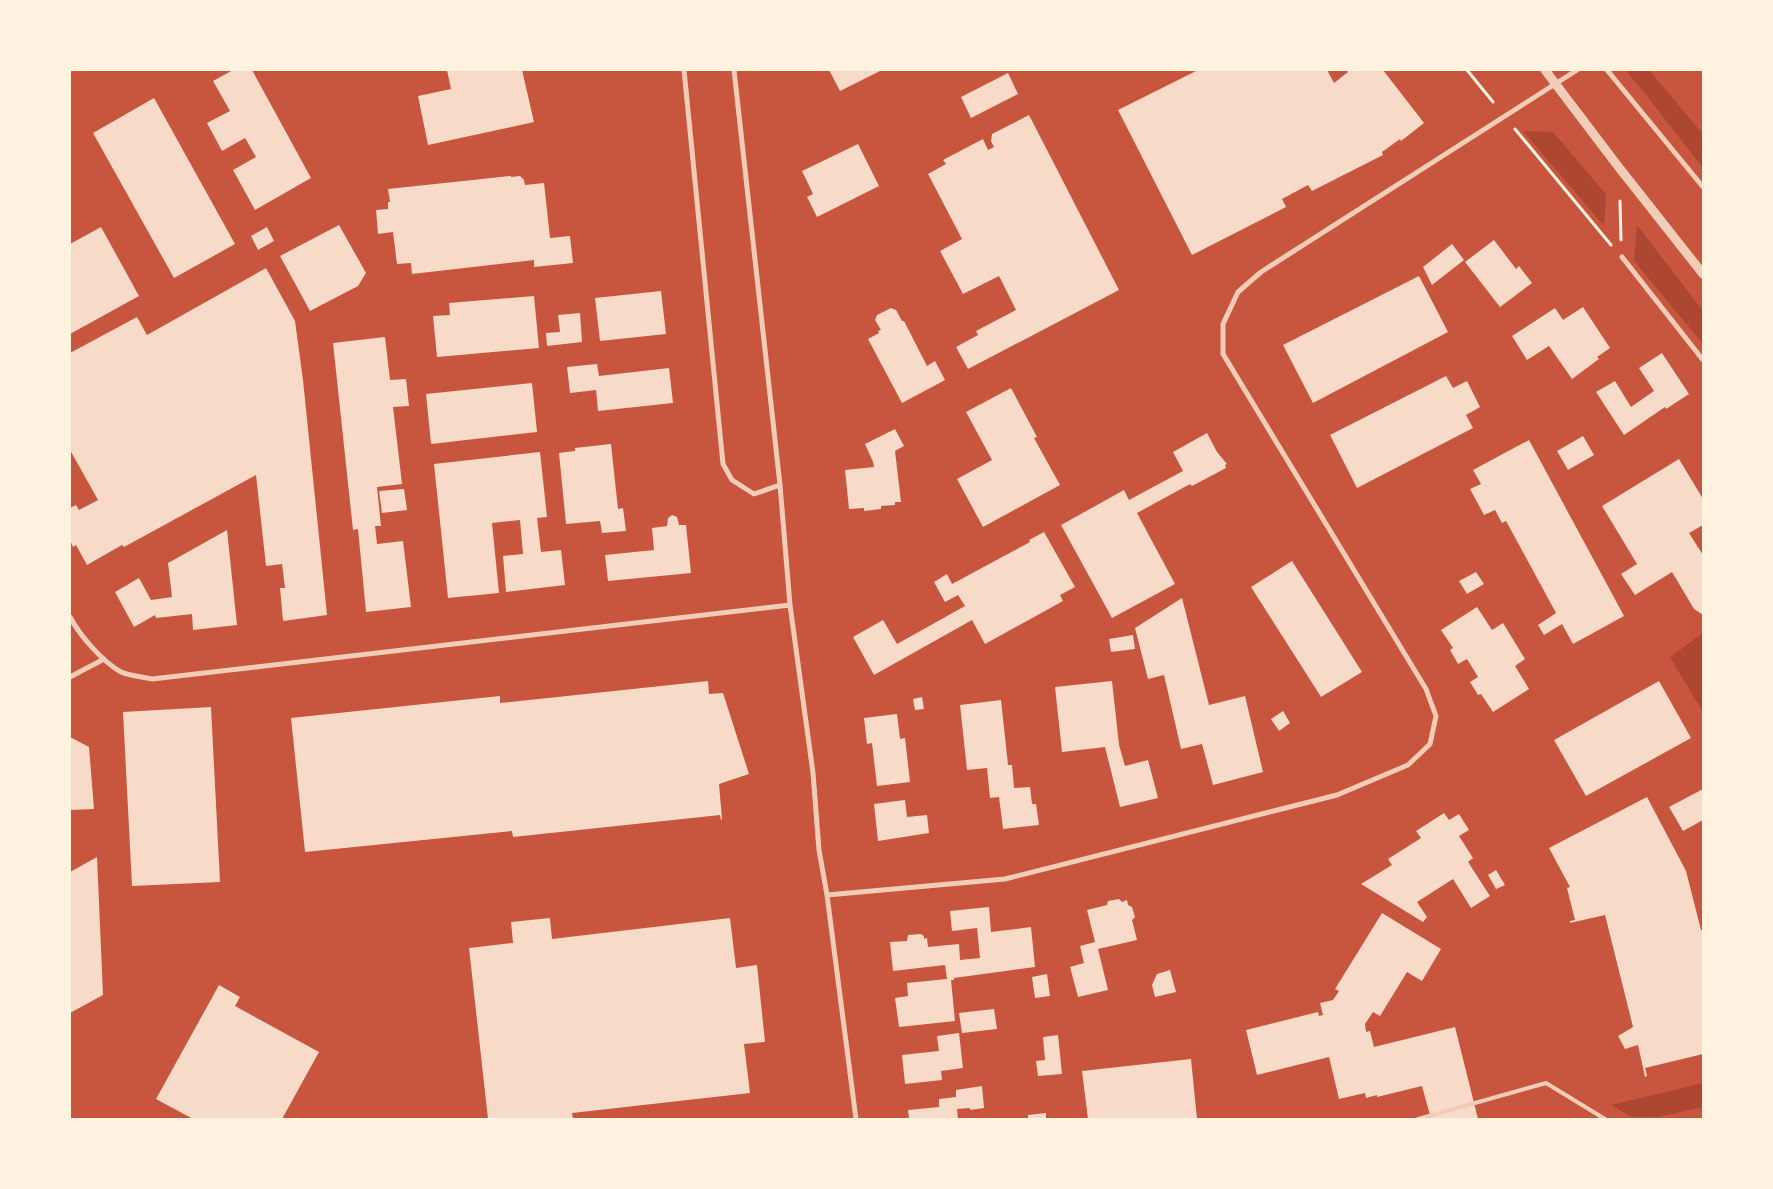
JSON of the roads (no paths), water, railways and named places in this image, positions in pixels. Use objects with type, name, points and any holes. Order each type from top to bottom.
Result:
[{"type":"street","points":[[684,70],[723,464],[732,480],[754,494],[780,485]]},
{"type":"street","points":[[734,70],[780,485],[790,605],[813,772],[819,850],[827,895],[856,1119]]},
{"type":"street","points":[[1545,70],[1703,274]]},
{"type":"street","points":[[827,895],[1005,879],[1337,795],[1408,765],[1430,744],[1436,716],[1426,689],[1224,354],[1223,324],[1238,292],[1261,272],[1577,70]]},
{"type":"street","points":[[1607,70],[1703,187]]},
{"type":"street","points":[[1622,257],[1703,360]]},
{"type":"street","points":[[70,617],[104,659],[123,673],[152,679],[790,605]]},
{"type":"street","points":[[70,677],[104,659]]},
{"type":"lane","points":[[1418,1119],[1546,1083],[1605,1119]]}]
